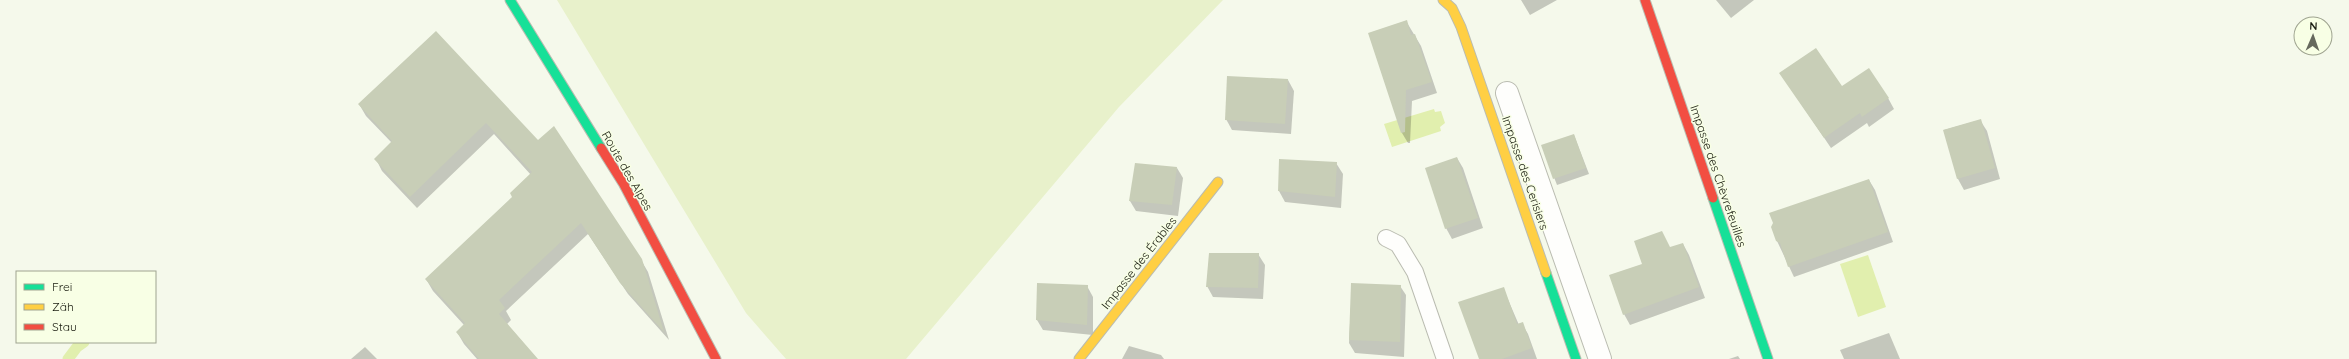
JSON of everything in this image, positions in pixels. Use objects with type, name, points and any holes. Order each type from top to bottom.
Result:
[{"type":"street","name":"Route des Alpes","points":[[510,0],[623,183],[716,359]]},
{"type":"street","name":"Impasse des Cerisiers","points":[[1443,0],[1452,8],[1461,27],[1576,359]]},
{"type":"street","name":"Impasse des Chèvrefeuilles","points":[[1645,0],[1768,359]]},
{"type":"street","points":[[1507,93],[1600,359]]},
{"type":"street","name":"Impasse des Érables","points":[[1079,359],[1218,182]]},
{"type":"lane","points":[[1386,238],[1398,244],[1415,272],[1445,359]]},
{"type":"shaded area","points":[[557,0],[1223,0],[1119,107],[906,359],[786,359],[746,313]]},
{"type":"shaded area","points":[[1434,109],[1435,112],[1441,111],[1445,123],[1440,127],[1441,131],[1392,147],[1384,124]]},
{"type":"shaded area","points":[[1868,255],[1886,307],[1858,317],[1840,264]]},
{"type":"building","points":[[1407,20],[1411,35],[1415,34],[1432,82],[1406,90],[1405,132],[1401,133],[1368,33]]},
{"type":"building","points":[[436,31],[538,140],[554,126],[642,259],[664,332],[620,283],[581,223],[499,300],[505,308],[499,314],[538,359],[479,359],[456,332],[465,323],[425,279],[512,197],[510,193],[532,172],[486,123],[410,197],[374,159],[392,141],[358,104]]},
{"type":"building","points":[[1816,48],[1842,86],[1869,68],[1889,98],[1862,117],[1860,113],[1824,138],[1779,73]]},
{"type":"building","points":[[1227,76],[1288,79],[1285,124],[1225,120]]},
{"type":"building","points":[[1981,119],[1995,168],[1957,179],[1943,130]]},
{"type":"building","points":[[1574,134],[1586,168],[1553,179],[1541,145]]},
{"type":"building","points":[[1457,157],[1478,218],[1445,229],[1425,168]]},
{"type":"building","points":[[1279,159],[1337,162],[1335,197],[1278,191]]},
{"type":"building","points":[[1135,163],[1177,167],[1172,205],[1129,201]]},
{"type":"building","points":[[1869,179],[1888,232],[1788,267],[1780,243],[1776,241],[1771,227],[1773,223],[1769,213]]},
{"type":"building","points":[[1662,231],[1670,247],[1683,243],[1699,287],[1623,315],[1609,275],[1642,264],[1634,241]]},
{"type":"building","points":[[1209,253],[1259,253],[1258,288],[1206,287]]},
{"type":"building","points":[[1037,283],[1088,285],[1087,325],[1036,320]]},
{"type":"building","points":[[1351,283],[1401,285],[1400,342],[1349,340]]},
{"type":"building","points":[[1504,287],[1517,324],[1523,322],[1532,348],[1502,359],[1479,359],[1458,302]]},
{"type":"waterway","points":[[68,359],[77,347],[83,343]]},
{"type":"traffic: fast","points":[[510,0],[601,148]]},
{"type":"traffic: fast","points":[[1713,198],[1768,359]]},
{"type":"traffic: fast","points":[[1546,273],[1576,359]]},
{"type":"traffic: slow","points":[[1443,0],[1452,8],[1461,27],[1546,273]]},
{"type":"traffic: slow","points":[[1079,359],[1218,182]]},
{"type":"traffic: jam","points":[[1645,0],[1713,198]]},
{"type":"traffic: jam","points":[[601,148],[623,183],[716,359]]}]
